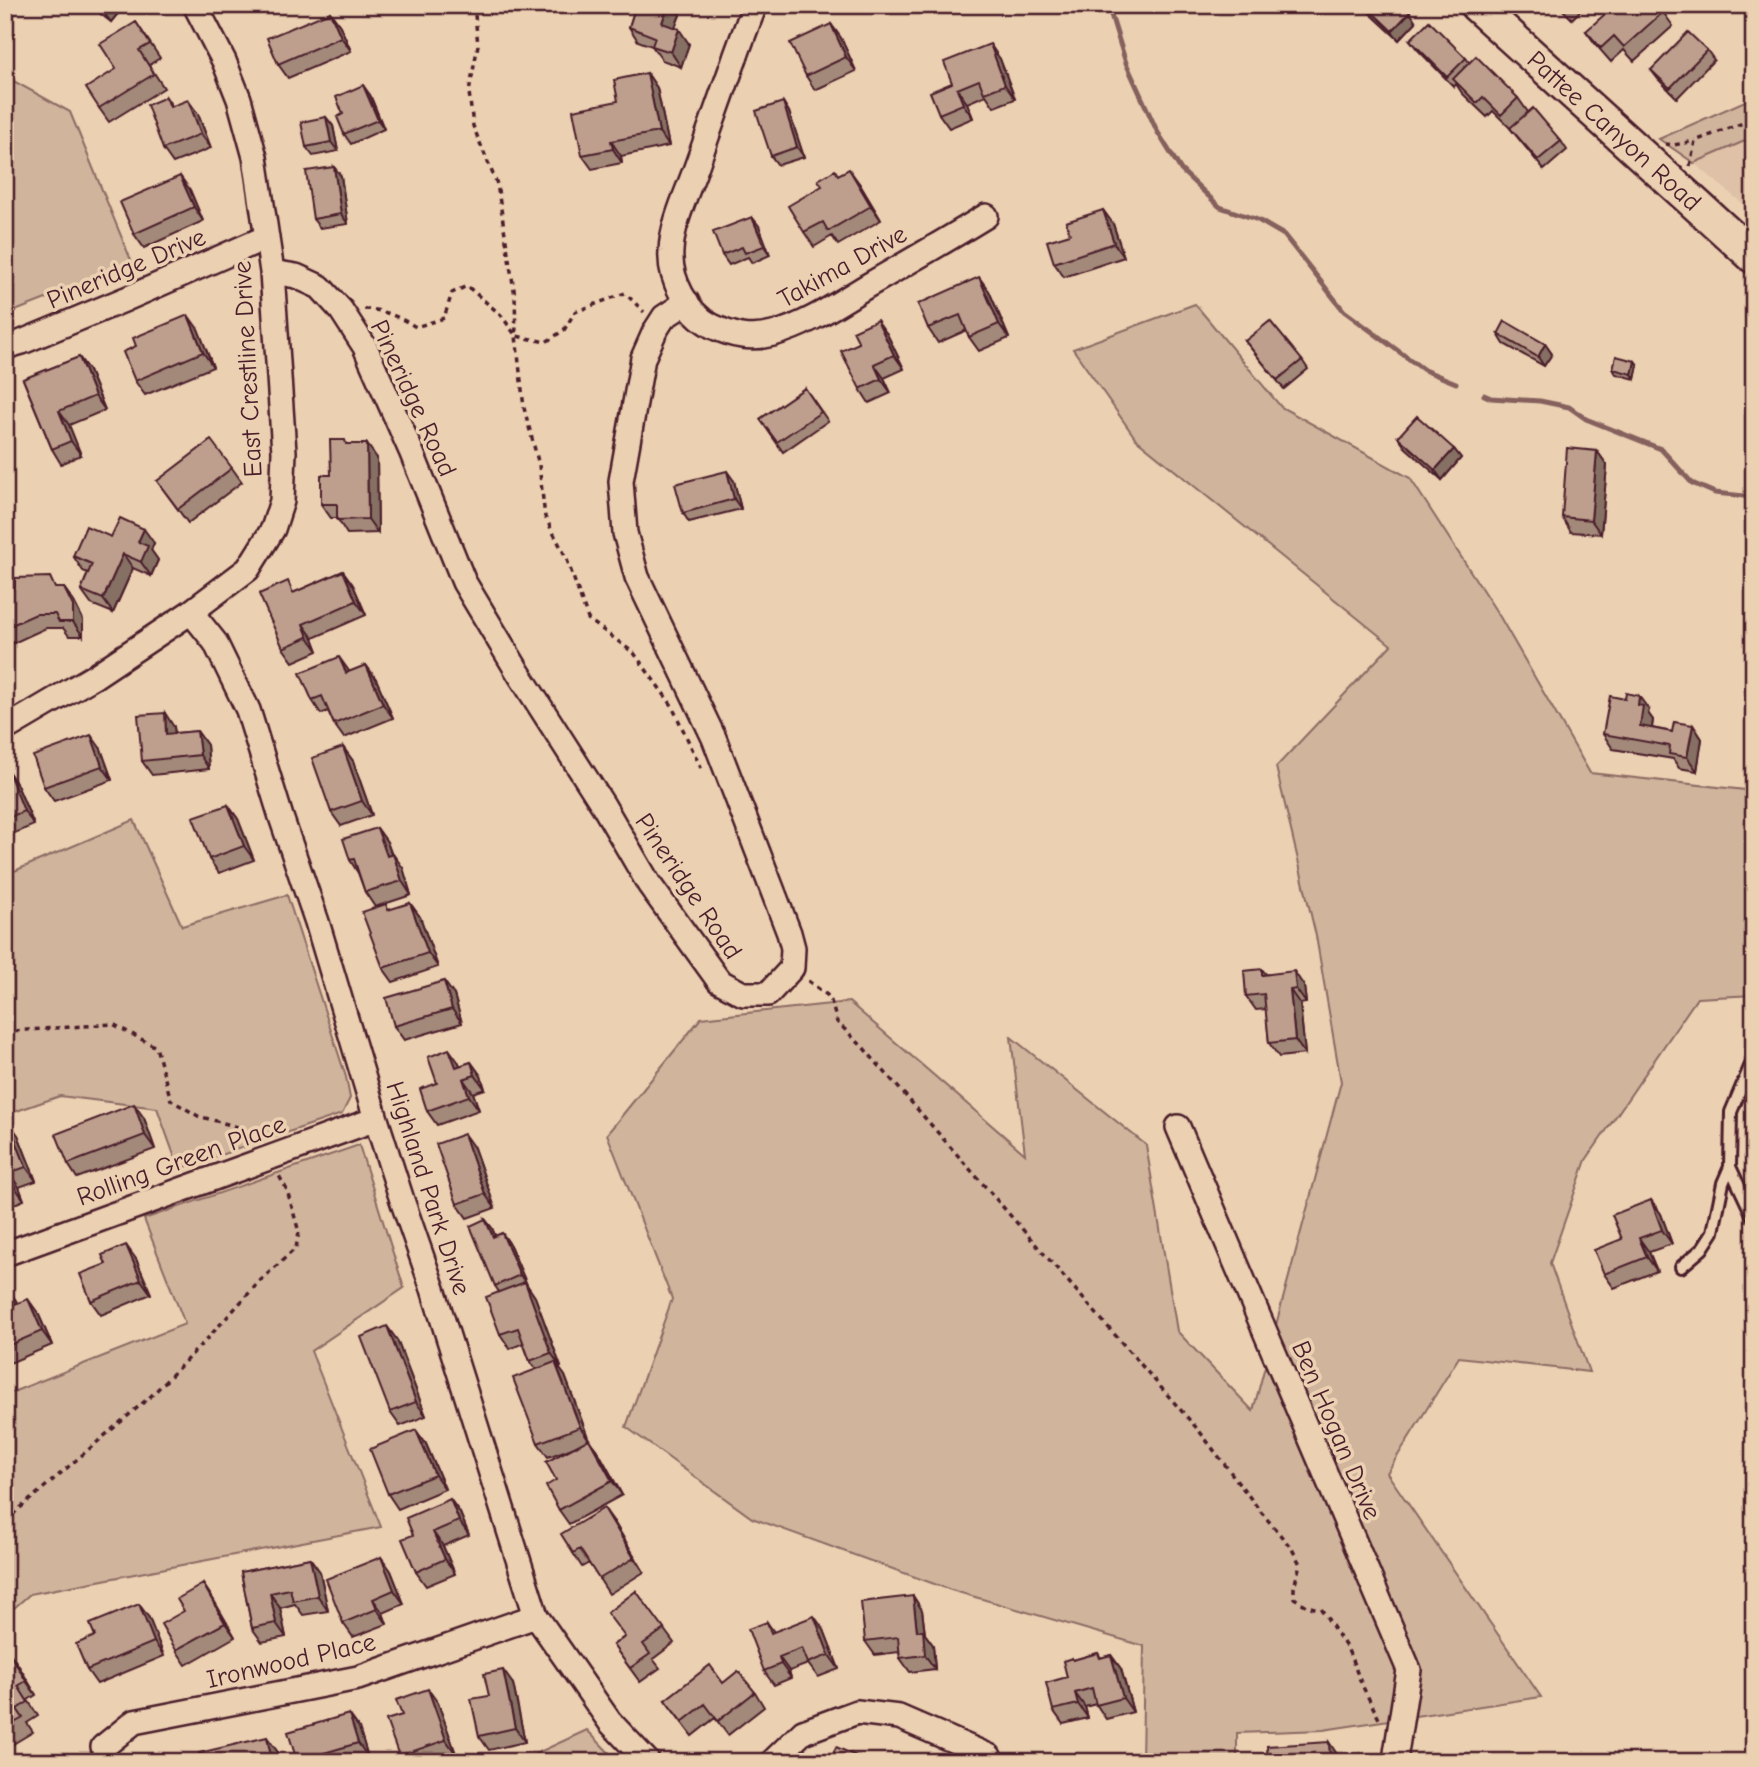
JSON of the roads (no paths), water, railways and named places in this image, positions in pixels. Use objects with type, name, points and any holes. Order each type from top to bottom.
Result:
[{"type":"street","name":"East Crestline Drive","points":[[5,729],[94,676],[191,612],[248,569],[273,529],[282,501],[284,452],[272,272],[255,157],[239,99],[195,5]]},
{"type":"street","name":"Takima Drive","points":[[755,5],[673,238],[673,275],[697,316],[726,333],[753,338],[796,326],[986,216]]},
{"type":"street","name":"Pattee Canyon Road","points":[[1476,5],[1754,257]]},
{"type":"street","name":"Pineridge Drive","points":[[5,347],[126,299],[267,237]]},
{"type":"street","name":"Pineridge Road","points":[[272,272],[296,276],[320,287],[341,310],[365,347],[464,582],[649,884],[719,982],[743,994],[768,994],[792,968],[793,948],[789,933],[714,738],[637,576],[625,533],[621,481],[643,358],[664,317],[687,302]]},
{"type":"street","name":"Highland Park Drive","points":[[191,612],[215,642],[248,710],[536,1616],[610,1722],[648,1762]]},
{"type":"street","name":"Rolling Green Place","points":[[5,1254],[376,1119]]},
{"type":"street","name":"Ben Hogan Drive","points":[[1178,1127],[1409,1670],[1397,1758]]},
{"type":"street","name":"Ironwood Place","points":[[103,1747],[134,1722],[358,1678],[536,1616]]},
{"type":"street","points":[[772,1762],[803,1731],[857,1712],[900,1717],[989,1756]]},
{"type":"lane","points":[[1681,1267],[1702,1249],[1713,1232],[1723,1183],[1730,1167],[1731,1112],[1750,1067],[1754,1064]]},
{"type":"lane","points":[[1730,1167],[1754,1218]]},
{"type":"waterway","points":[[1108,5],[1126,63],[1157,131],[1181,170],[1220,207],[1258,220],[1284,235],[1344,311],[1424,370],[1456,383]]},
{"type":"waterway","points":[[1484,395],[1569,407],[1586,419],[1661,449],[1692,483],[1715,493],[1754,499]]}]
